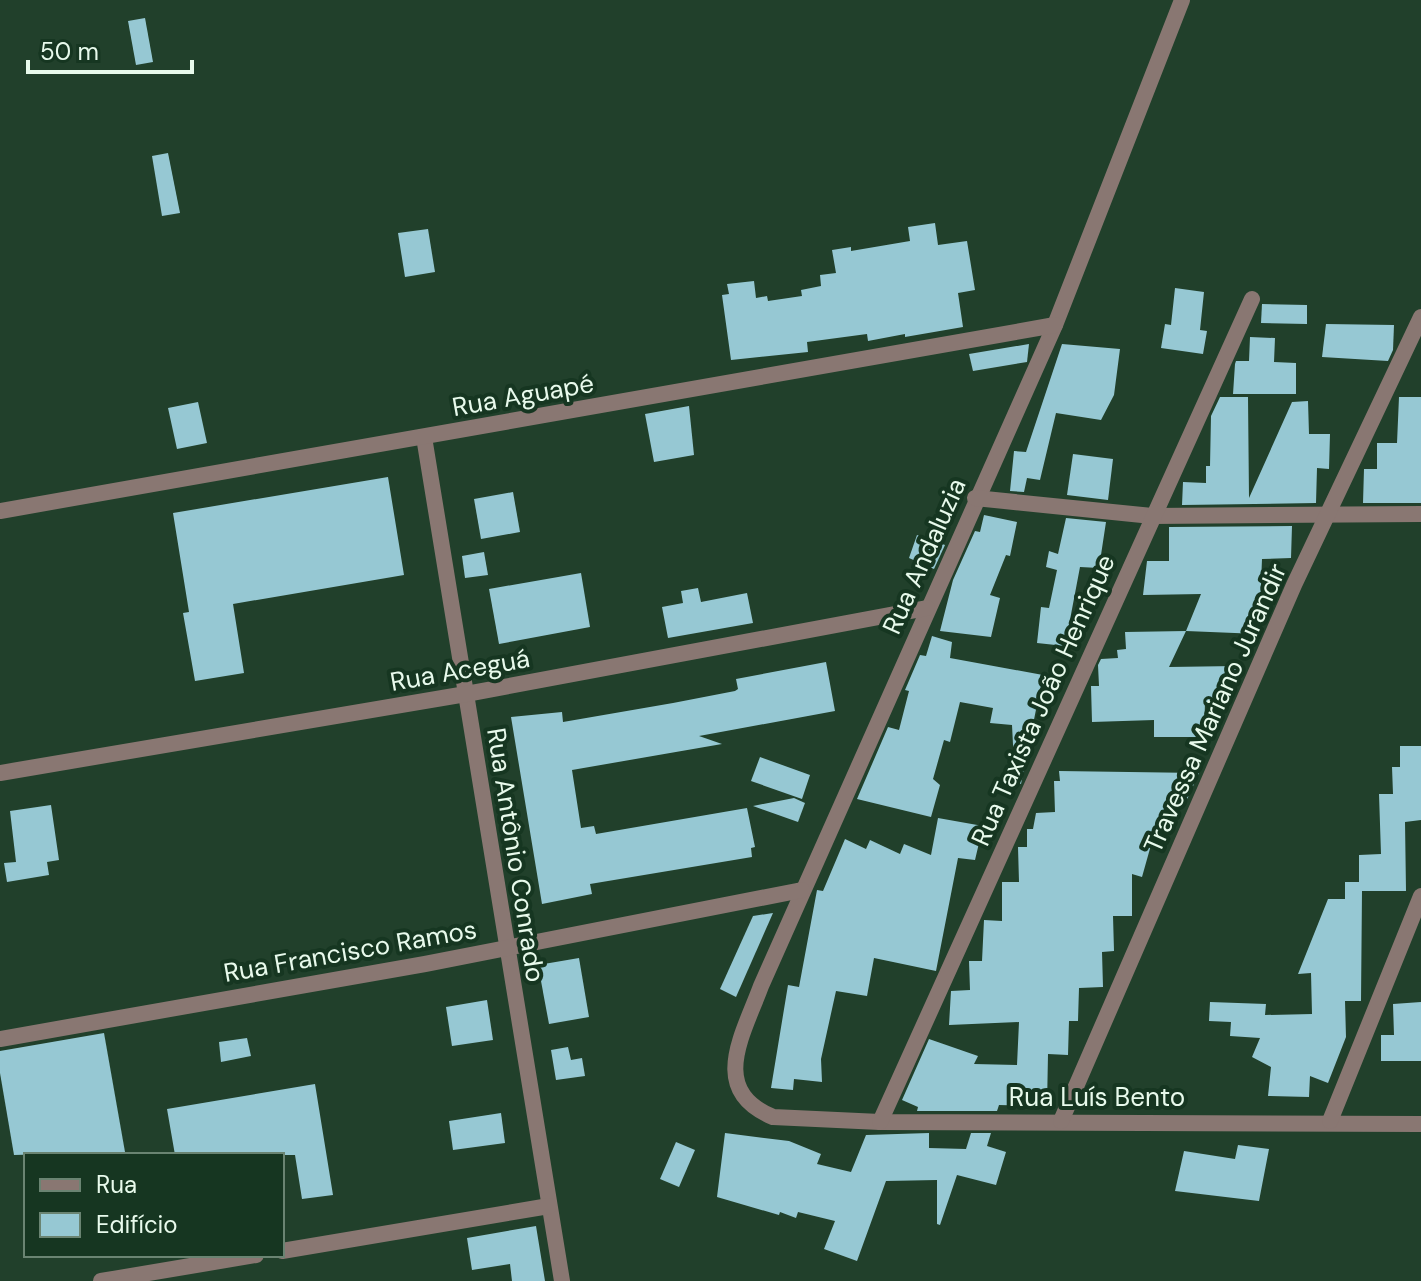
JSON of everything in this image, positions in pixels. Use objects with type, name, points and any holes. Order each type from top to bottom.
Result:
[{"type":"street","name":"Rua Andaluzia","points":[[773,1117],[757,1111],[741,1096],[734,1056],[802,890],[1055,325],[1182,0]]},
{"type":"street","name":"Rua Taxista João Henrique","points":[[880,1122],[1252,299]]},
{"type":"street","name":"Travessa Mariano Jurandir","points":[[1061,1121],[1328,513],[1421,317]]},
{"type":"street","name":"Rua Aguapé","points":[[0,511],[1055,325]]},
{"type":"street","name":"Rua Antônio Conrado","points":[[424,437],[562,1281]]},
{"type":"street","points":[[975,498],[1152,516],[1421,514]]},
{"type":"street","name":"Rua Aceguá","points":[[0,773],[466,694],[927,608]]},
{"type":"street","name":"Rua Francisco Ramos","points":[[0,1039],[507,949],[802,890]]},
{"type":"street","points":[[1330,1121],[1421,896]]},
{"type":"street","name":"Rua Luís Bento","points":[[773,1117],[880,1122],[1330,1121],[1421,1124]]},
{"type":"street","points":[[284,1251],[549,1206]]},
{"type":"street","points":[[101,1281],[244,1257]]},
{"type":"building","points":[[145,18],[153,62],[136,65],[128,21]]},
{"type":"building","points":[[168,153],[180,213],[162,216],[152,156]]},
{"type":"building","points":[[935,223],[938,245],[967,241],[975,290],[958,293],[963,327],[868,341],[867,334],[807,342],[808,352],[731,360],[722,295],[729,294],[727,284],[754,281],[756,298],[767,296],[768,301],[802,296],[801,290],[821,286],[820,275],[836,273],[832,250],[851,247],[851,251],[910,241],[908,227]]},
{"type":"building","points":[[428,229],[435,272],[405,277],[398,233]]},
{"type":"building","points":[[1175,288],[1204,292],[1200,330],[1207,331],[1203,354],[1161,348],[1165,324],[1171,325]]},
{"type":"building","points":[[1262,304],[1307,305],[1307,324],[1261,323]]},
{"type":"building","points":[[1326,324],[1394,325],[1393,350],[1388,361],[1322,357]]},
{"type":"building","points":[[1250,337],[1275,338],[1274,362],[1296,363],[1296,394],[1233,394],[1235,364],[1236,361],[1249,361]]},
{"type":"building","points":[[1029,344],[1027,362],[973,371],[969,354]]},
{"type":"building","points":[[1062,344],[1120,349],[1114,395],[1101,420],[1056,413],[1040,480],[1027,478],[1024,492],[1010,491],[1014,451],[1026,452]]},
{"type":"building","points":[[1220,397],[1248,397],[1249,498],[1292,402],[1308,401],[1309,434],[1330,434],[1329,469],[1317,468],[1316,503],[1182,505],[1183,482],[1206,483],[1206,466],[1210,466],[1211,416]]},
{"type":"building","points":[[1399,397],[1421,397],[1421,503],[1363,503],[1364,469],[1377,469],[1377,443],[1397,443]]},
{"type":"building","points":[[198,402],[207,443],[177,449],[168,408]]},
{"type":"building","points":[[689,406],[694,455],[654,462],[645,414]]},
{"type":"building","points":[[1073,454],[1113,459],[1108,500],[1067,495]]},
{"type":"building","points":[[388,477],[404,575],[233,604],[244,673],[195,681],[183,613],[189,612],[173,513]]},
{"type":"building","points":[[513,492],[520,532],[481,539],[474,499]]},
{"type":"building","points":[[984,515],[1017,522],[1010,556],[1006,555],[990,595],[1000,598],[991,637],[940,631],[953,580],[975,531],[980,532]]},
{"type":"building","points":[[1066,518],[1106,522],[1099,568],[1080,567],[1065,646],[1037,643],[1041,607],[1049,608],[1057,570],[1046,567],[1049,551],[1058,554]]},
{"type":"building","points":[[1292,526],[1291,558],[1262,559],[1259,634],[1186,631],[1201,594],[1143,595],[1147,561],[1169,561],[1169,527]]},
{"type":"building","points":[[917,535],[945,545],[934,569],[909,558]]},
{"type":"building","points":[[484,552],[488,575],[465,578],[462,556]]},
{"type":"building","points":[[581,573],[590,627],[499,644],[489,589]]},
{"type":"building","points":[[698,588],[701,602],[747,593],[753,623],[668,638],[662,607],[683,603],[681,591]]},
{"type":"building","points":[[1186,631],[1169,667],[1236,666],[1236,684],[1220,685],[1221,702],[1205,702],[1204,737],[1154,737],[1154,720],[1092,722],[1091,686],[1099,686],[1098,665],[1101,659],[1118,658],[1117,650],[1126,649],[1125,632]]},
{"type":"building","points":[[932,636],[952,642],[950,658],[1043,675],[1021,784],[1015,784],[1012,725],[990,723],[993,708],[960,702],[950,742],[944,740],[933,779],[940,785],[931,817],[857,799],[888,727],[899,730],[909,691],[905,690],[920,655],[926,656]]},
{"type":"building","points":[[826,662],[835,711],[699,736],[722,744],[572,770],[581,828],[594,826],[596,834],[747,808],[755,847],[751,848],[752,857],[590,884],[592,894],[542,904],[511,717],[562,712],[563,722],[673,703],[735,691],[738,689],[736,679]]},
{"type":"building","points":[[1400,746],[1421,746],[1421,820],[1405,822],[1406,891],[1362,891],[1361,1001],[1345,1001],[1346,1037],[1328,1083],[1310,1076],[1309,1097],[1268,1096],[1271,1067],[1252,1057],[1260,1038],[1230,1036],[1231,1022],[1209,1021],[1210,1002],[1266,1004],[1265,1015],[1312,1014],[1311,973],[1298,974],[1328,899],[1345,899],[1345,882],[1359,882],[1359,855],[1381,854],[1379,794],[1393,794],[1392,767],[1400,767]]},
{"type":"building","points":[[760,757],[810,775],[802,799],[751,781]]},
{"type":"building","points":[[1059,771],[1199,773],[1183,808],[1169,808],[1169,827],[1161,827],[1161,845],[1151,845],[1142,877],[1132,874],[1132,916],[1113,916],[1114,951],[1102,952],[1103,987],[1079,988],[1078,1021],[1069,1021],[1068,1055],[1048,1054],[1047,1106],[999,1105],[997,1111],[917,1111],[918,1107],[902,1100],[929,1039],[978,1056],[974,1064],[1017,1065],[1019,1022],[949,1025],[951,991],[970,990],[969,961],[982,961],[984,920],[1002,921],[1002,882],[1019,882],[1018,847],[1027,847],[1027,829],[1033,829],[1036,813],[1055,812],[1054,781],[1060,781]]},
{"type":"building","points":[[794,798],[805,803],[798,822],[753,806]]},
{"type":"building","points":[[51,805],[59,860],[47,862],[49,875],[7,882],[4,863],[16,862],[10,811]]},
{"type":"building","points":[[938,818],[983,826],[975,860],[958,858],[936,971],[874,958],[867,996],[836,991],[821,1059],[822,1082],[794,1079],[793,1090],[771,1088],[788,985],[799,987],[817,890],[823,891],[845,839],[866,849],[870,840],[900,854],[904,844],[931,855]]},
{"type":"building","points":[[773,913],[736,997],[720,989],[753,916]]},
{"type":"building","points":[[579,958],[589,1017],[549,1024],[538,965]]},
{"type":"building","points":[[487,1000],[493,1040],[452,1046],[446,1007]]},
{"type":"building","points":[[1421,1002],[1421,1061],[1381,1061],[1381,1035],[1394,1035],[1393,1004]]},
{"type":"building","points":[[104,1033],[125,1152],[14,1155],[0,1073],[0,1051]]},
{"type":"building","points":[[247,1038],[251,1056],[221,1062],[219,1042]]},
{"type":"building","points":[[568,1047],[571,1060],[582,1058],[585,1076],[556,1080],[551,1050]]},
{"type":"building","points":[[315,1084],[333,1195],[302,1199],[295,1155],[175,1153],[167,1109]]},
{"type":"building","points":[[501,1113],[505,1143],[453,1150],[449,1121]]},
{"type":"building","points":[[725,1133],[789,1141],[821,1154],[817,1164],[851,1172],[866,1135],[929,1133],[929,1148],[966,1149],[971,1133],[991,1133],[987,1146],[1006,1152],[996,1185],[957,1175],[940,1225],[937,1224],[937,1180],[886,1181],[857,1261],[824,1249],[835,1221],[798,1212],[796,1218],[780,1212],[779,1215],[717,1197]]},
{"type":"building","points":[[676,1142],[695,1150],[679,1187],[660,1179]]},
{"type":"building","points":[[1238,1145],[1269,1149],[1259,1201],[1175,1191],[1184,1151],[1235,1159]]},
{"type":"building","points":[[536,1226],[545,1281],[512,1281],[510,1264],[472,1270],[467,1238]]}]
